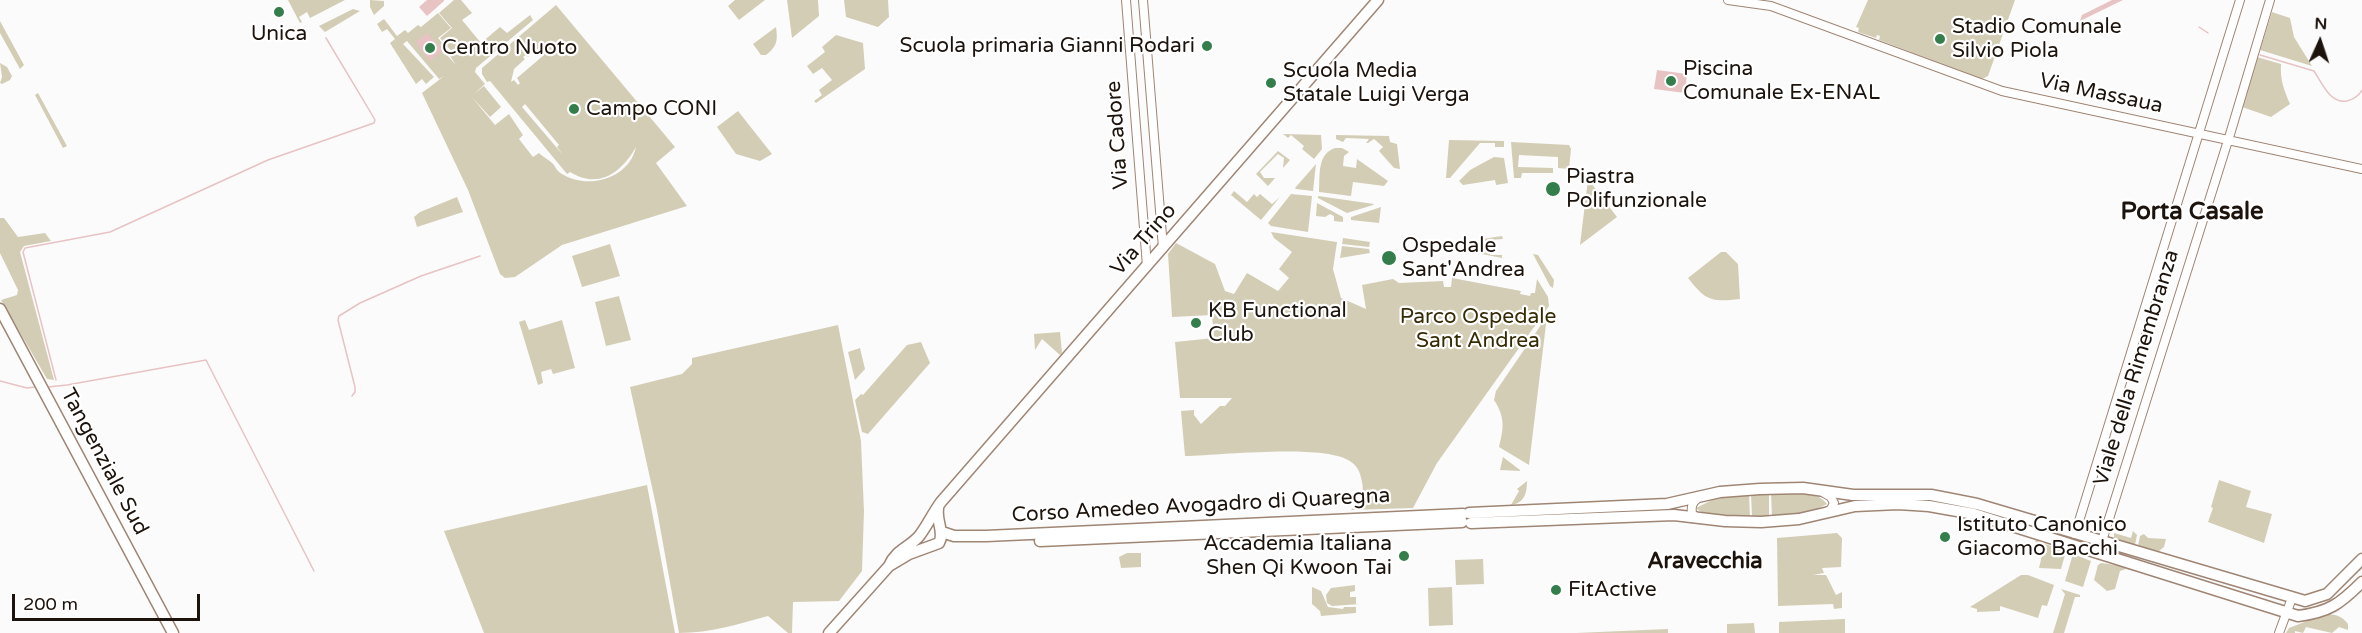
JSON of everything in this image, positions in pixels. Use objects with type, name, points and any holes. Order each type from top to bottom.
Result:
[{"type":"main road","name":"Via Trino","points":[[889,566],[891,560],[905,546],[925,530],[939,506],[1378,0]]},
{"type":"main road","name":"Tangenziale Sud","points":[[0,309],[173,633]]},
{"type":"main road","name":"Corso Amedeo Avogadro di Quaregna","points":[[941,534],[962,539],[1008,542],[1466,518],[1667,504],[1720,492],[1753,489],[1803,488],[1821,491]]},
{"type":"main road","points":[[1821,491],[1853,495],[1931,495],[1977,504],[2075,534],[2156,555],[2305,601],[2327,594],[2362,559]]},
{"type":"main road","points":[[928,546],[924,543],[925,530],[941,534],[937,516],[939,506]]},
{"type":"main road","points":[[1822,514],[1855,506],[1929,506],[1974,514],[2287,614],[2298,615],[2331,609],[2342,602],[2362,582]]},
{"type":"main road","name":"Corso Amedeo Avogadro di Quaregna","points":[[1466,518],[1673,515],[1699,519],[1761,522],[1798,519],[1822,514]]},
{"type":"main road","name":"Via Trino","points":[[829,633],[889,566],[928,546],[935,546],[941,534]]},
{"type":"street","name":"Via Cadore","points":[[1126,0],[1147,266]]},
{"type":"street","points":[[1143,0],[1163,248]]},
{"type":"street","name":"Via Massaua","points":[[1728,0],[1771,6],[2002,91],[2362,169]]},
{"type":"street","name":"Viale della Rimembranza","points":[[2075,534],[2240,0]]},
{"type":"street","name":"Viale della Rimembranza","points":[[2102,541],[2270,0]]},
{"type":"street","points":[[1821,491],[1831,497],[1834,502],[1831,509],[1822,514]]},
{"type":"street","points":[[1698,498],[1691,508],[1692,514],[1699,519]]},
{"type":"street","points":[[2280,633],[2292,598]]},
{"type":"green space","points":[[288,0],[345,0],[310,18],[307,12],[299,17],[302,22],[300,23]]},
{"type":"green space","points":[[370,0],[384,1],[384,6],[374,15],[370,7]]},
{"type":"green space","points":[[454,0],[461,0],[472,13],[462,20],[481,43],[500,27],[507,33],[530,15],[533,20],[476,68],[475,72],[485,84],[474,94],[484,86],[501,107],[490,117],[471,96],[495,125],[509,114],[523,135],[519,139],[533,157],[539,153],[560,173],[572,179],[595,181],[616,174],[625,167],[636,147],[624,164],[609,176],[591,179],[570,172],[567,174],[482,74],[482,68],[556,5],[675,147],[656,163],[687,206],[562,245],[515,277],[505,278],[500,274],[468,190],[422,93],[444,76],[439,79],[407,41],[403,44],[434,77],[426,84],[422,79],[416,84],[390,43],[395,39],[387,29],[382,32],[377,24],[384,19],[397,36],[405,30],[408,33],[418,25],[421,27],[438,13],[451,28],[438,38],[451,53],[448,56],[456,65],[450,56],[453,53],[440,38],[452,28],[439,13]],"holes":[[[547,44],[548,47],[542,52],[544,55],[517,78],[520,83],[518,85],[514,80],[511,82],[514,69],[525,59],[523,57],[526,55],[528,57]],[[525,104],[559,145],[557,147],[563,155],[522,107]]]},
{"type":"green space","points":[[735,0],[765,0],[739,20],[728,6]]},
{"type":"green space","points":[[787,0],[818,0],[819,16],[792,38]]},
{"type":"green space","points":[[844,0],[888,0],[889,17],[878,27],[846,17]]},
{"type":"green space","name":"Stadio Comunale Silvio Piola","points":[[1868,0],[2015,0],[1988,76],[1982,79],[1879,40],[1880,36],[1877,35],[1876,38],[1858,32],[1859,28],[1856,27]]},
{"type":"green space","points":[[353,9],[360,11],[325,32],[319,26]]},
{"type":"green space","points":[[2272,12],[2290,18],[2294,37],[2312,66],[2260,50]]},
{"type":"green space","points":[[0,21],[24,65],[20,69],[0,33]]},
{"type":"green space","points":[[776,27],[775,46],[766,55],[761,55],[753,44]]},
{"type":"green space","points":[[836,35],[863,43],[865,69],[816,103],[814,101],[822,95],[819,90],[832,80],[822,68],[813,74],[807,66],[825,52],[822,47]]},
{"type":"green space","points":[[2257,57],[2281,64],[2283,85],[2290,104],[2271,117],[2242,107]]},
{"type":"green space","points":[[0,63],[7,67],[12,76],[10,80],[2,84],[0,83],[2,77]]},
{"type":"green space","points":[[38,93],[67,146],[63,148],[35,95]]},
{"type":"green space","points":[[738,111],[772,154],[760,161],[736,154],[717,127]]},
{"type":"green space","points":[[1283,134],[1321,135],[1322,149],[1314,159],[1291,135],[1288,138]]},
{"type":"green space","points":[[1336,135],[1389,136],[1390,142],[1397,144],[1400,169],[1394,168],[1379,151],[1383,147],[1374,139],[1366,143],[1369,139],[1346,138],[1343,142],[1336,139]]},
{"type":"green space","points":[[1449,140],[1504,141],[1504,147],[1495,147],[1495,143],[1480,143],[1450,178],[1446,178]]},
{"type":"green space","points":[[1511,142],[1569,145],[1571,149],[1569,169],[1558,168],[1558,157],[1519,155],[1518,167],[1553,168],[1553,173],[1522,173],[1521,178],[1514,178]]},
{"type":"green space","points":[[1342,148],[1349,152],[1344,156],[1343,166],[1356,168],[1357,159],[1388,181],[1384,186],[1353,182],[1351,196],[1319,192],[1322,160],[1329,151]]},
{"type":"green space","points":[[1278,151],[1290,160],[1283,168],[1284,158],[1278,154],[1260,172],[1264,178],[1275,178],[1268,186],[1256,174]]},
{"type":"green space","points":[[1494,157],[1504,158],[1508,183],[1496,185],[1495,180],[1463,185],[1459,181],[1470,170]]},
{"type":"green space","points":[[1316,164],[1313,191],[1296,189],[1295,188]]},
{"type":"green space","points":[[1588,179],[1617,217],[1580,245]]},
{"type":"green space","points":[[1234,191],[1247,202],[1254,194],[1257,197],[1260,194],[1272,204],[1280,197],[1261,220],[1231,195]]},
{"type":"green space","points":[[1291,194],[1312,196],[1308,232],[1271,226],[1268,223]]},
{"type":"green space","points":[[1318,196],[1374,204],[1347,213]]},
{"type":"green space","points":[[457,197],[463,212],[417,227],[414,217],[420,212]]},
{"type":"green space","points":[[1317,203],[1343,217],[1343,222],[1334,221],[1334,216],[1330,214],[1325,217],[1316,216]]},
{"type":"green space","points":[[1381,207],[1379,223],[1351,220],[1351,217]]},
{"type":"green space","points":[[0,218],[4,218],[18,237],[45,233],[51,241],[24,246],[20,252],[54,380],[47,379],[1,300],[17,295],[18,290],[0,253]]},
{"type":"green space","name":"Parco Ospedale Sant Andrea","points":[[1271,232],[1337,242],[1333,269],[1341,298],[1366,309],[1362,285],[1393,279],[1399,283],[1443,281],[1444,287],[1451,287],[1452,278],[1521,291],[1520,294],[1530,296],[1531,293],[1535,293],[1537,279],[1548,297],[1549,306],[1437,463],[1413,508],[1351,510],[1362,494],[1363,486],[1360,475],[1356,466],[1351,462],[1335,455],[1294,451],[1185,456],[1181,411],[1194,410],[1194,415],[1201,424],[1232,398],[1180,398],[1175,342],[1214,338],[1212,315],[1172,317],[1168,254],[1176,243],[1215,264],[1225,291],[1234,294],[1247,273],[1278,291],[1289,278],[1279,269],[1292,252],[1274,238]]},
{"type":"green space","points":[[1502,236],[1503,239],[1490,240],[1490,255],[1502,255],[1502,258],[1482,254],[1482,239]]},
{"type":"green space","points":[[1343,238],[1370,242],[1369,247],[1342,244]]},
{"type":"green space","points":[[610,244],[620,276],[582,287],[572,256]]},
{"type":"green space","points":[[1342,246],[1369,249],[1370,253],[1340,258]]},
{"type":"green space","points":[[1721,252],[1726,252],[1738,264],[1740,299],[1716,300],[1705,296],[1688,278]]},
{"type":"green space","points":[[1533,254],[1538,255],[1554,280],[1553,288],[1550,286]]},
{"type":"green space","points":[[619,296],[631,340],[606,346],[595,302]]},
{"type":"green space","points":[[1547,316],[1529,465],[1499,447],[1502,422],[1494,400],[1496,391]]},
{"type":"green space","points":[[525,320],[529,330],[562,320],[575,368],[553,374],[551,369],[541,372],[543,383],[538,385],[519,322]]},
{"type":"green space","points":[[838,325],[861,441],[864,511],[862,571],[839,601],[793,602],[792,633],[788,633],[768,616],[713,630],[679,633],[657,510],[630,387],[682,374],[692,364],[692,358]]},
{"type":"green space","points":[[1060,332],[1062,353],[1060,355],[1042,339],[1035,350],[1034,334]]},
{"type":"green space","points":[[921,342],[930,363],[868,434],[862,432],[855,400],[861,394],[863,395],[907,345]]},
{"type":"green space","points":[[860,348],[865,369],[855,380],[848,352]]},
{"type":"green space","points":[[1503,457],[1520,470],[1520,471],[1500,470]]},
{"type":"green space","points":[[2219,480],[2251,491],[2246,507],[2272,514],[2264,543],[2208,522]]},
{"type":"green space","points":[[1527,481],[1524,497],[1511,505],[1519,491],[1517,489]]},
{"type":"green space","points":[[647,485],[675,633],[484,633],[444,531]]},
{"type":"green space","points":[[1771,493],[1809,494],[1822,499],[1827,504],[1809,513],[1772,517]]},
{"type":"green space","points":[[1749,494],[1750,517],[1714,516],[1696,508],[1716,498]]},
{"type":"green space","points":[[1751,494],[1769,494],[1769,517],[1752,517]]},
{"type":"green space","points":[[2133,531],[2137,535],[2135,545],[2114,538],[2114,533],[2131,538]]},
{"type":"green space","points":[[1837,533],[1842,538],[1841,567],[1822,568],[1824,573],[1813,575],[1826,575],[1836,595],[1842,592],[1842,608],[1834,609],[1833,604],[1778,606],[1777,538]]},
{"type":"green space","points":[[2144,534],[2148,538],[2166,539],[2164,547],[2159,551],[2138,546],[2140,536]]},
{"type":"green space","points":[[2035,540],[2064,551],[2061,569],[2039,568],[2044,547],[2037,545]]},
{"type":"green space","points":[[1127,553],[1141,553],[1141,567],[1121,568],[1119,557]]},
{"type":"green space","points":[[2073,554],[2091,561],[2083,587],[2065,581]]},
{"type":"green space","points":[[1483,559],[1484,584],[1456,585],[1455,560]]},
{"type":"green space","points":[[2101,563],[2126,568],[2138,572],[2126,569],[2120,571],[2115,589],[2107,591],[2094,580],[2098,565]]},
{"type":"green space","points":[[2021,575],[2028,575],[2054,585],[2047,606],[2042,605],[2038,618],[2000,606],[2000,611],[1977,612],[1977,609],[1970,607]]},
{"type":"green space","points":[[1355,585],[1355,591],[1350,592],[1350,597],[1356,597],[1356,604],[1360,604],[1332,606],[1327,603],[1326,595],[1331,588]]},
{"type":"green space","points":[[1312,587],[1321,591],[1328,607],[1343,609],[1344,607],[1356,607],[1356,613],[1321,616],[1320,611],[1312,604]]},
{"type":"green space","points":[[1452,587],[1453,625],[1429,626],[1428,588]]},
{"type":"green space","points":[[2061,589],[2080,595],[2080,597],[2075,597],[2064,633],[2053,633],[2065,594]]},
{"type":"green space","points":[[2325,614],[2343,619],[2348,624],[2348,630],[2339,627],[2332,633],[2306,627],[2303,633],[2295,631],[2295,633],[2286,633],[2289,628]]},
{"type":"green space","points":[[1845,619],[1845,633],[1779,633],[1779,622]]},
{"type":"green space","points":[[1754,623],[1755,633],[1727,633],[1727,624]]},
{"type":"green space","points":[[1668,629],[1668,633],[1576,633]]},
{"type":"shaded area","points":[[427,0],[444,1],[427,16],[419,7]]},
{"type":"shaded area","points":[[2112,0],[2123,0],[2080,21],[2082,15]]},
{"type":"shaded area","points":[[427,33],[443,50],[430,61],[415,42]]},
{"type":"shaded area","name":"Piscina Comunale Ex-ENAL","points":[[1657,70],[1687,74],[1685,93],[1654,89]]},
{"type":"waterway","points":[[2199,27],[2208,33]]},
{"type":"waterway","points":[[56,380],[23,252],[25,248],[110,232],[268,160],[374,123],[375,120],[326,38]]},
{"type":"waterway","points":[[2260,55],[2314,71],[2327,92],[2341,101],[2354,98],[2362,90]]},
{"type":"waterway","points":[[352,396],[355,387],[338,320],[339,316],[360,303],[421,276],[480,256]]},
{"type":"waterway","points":[[48,387],[206,360],[314,571]]},
{"type":"waterway","points":[[0,381],[27,388],[35,387]]},
{"type":"place","name":"Unica","points":[[279,12]]},
{"type":"place","name":"Stadio Comunale Silvio Piola","points":[[1940,39]]},
{"type":"place","name":"Scuola primaria Gianni Rodari","points":[[1207,46]]},
{"type":"place","name":"Centro Nuoto","points":[[430,48]]},
{"type":"place","name":"Piscina Comunale Ex-ENAL","points":[[1671,81]]},
{"type":"place","name":"Scuola Media Statale Luigi Verga","points":[[1271,83]]},
{"type":"place","name":"Campo CONI","points":[[574,109]]},
{"type":"place","name":"Piastra Polifunzionale","points":[[1553,189]]},
{"type":"place","name":"Ospedale Sant'Andrea","points":[[1389,258]]},
{"type":"place","name":"KB Functional Club","points":[[1196,323]]},
{"type":"place","name":"Istituto Canonico Giacomo Bacchi","points":[[1945,537]]},
{"type":"place","name":"Accademia Italiana Shen Qi Kwoon Tai","points":[[1404,556]]},
{"type":"place","name":"FitActive","points":[[1556,590]]},
{"type":"district","name":"Porta Casale","points":[[2192,213]]},
{"type":"district","name":"Aravecchia","points":[[1705,562]]}]
